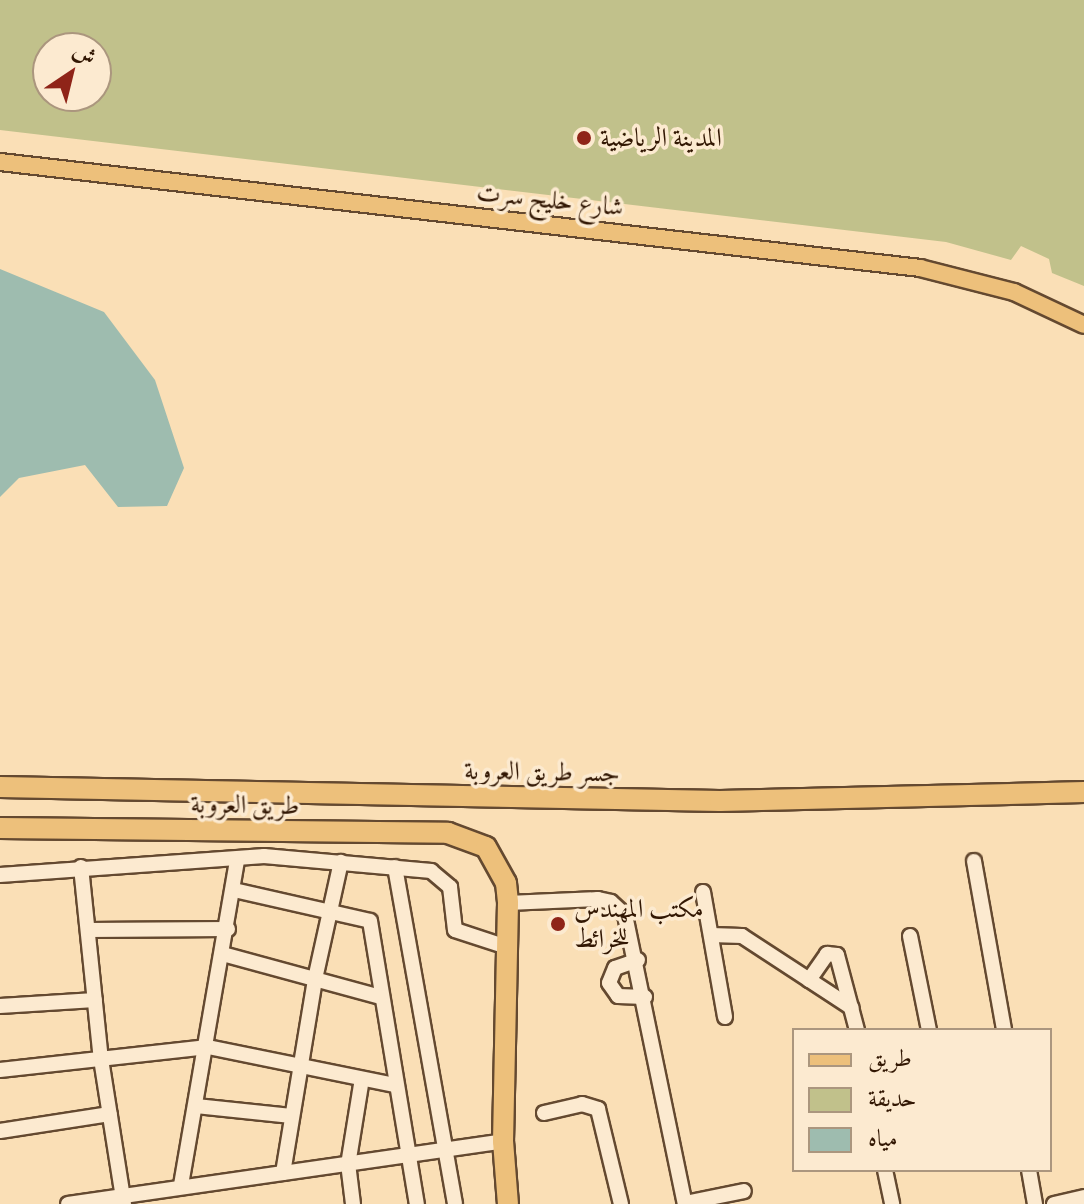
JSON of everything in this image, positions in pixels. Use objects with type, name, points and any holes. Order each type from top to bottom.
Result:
[{"type":"highway","name":"جسر طريق العروبة","points":[[0,787],[720,801],[1084,792]]},
{"type":"highway","name":"طريق العروبة","points":[[0,828],[448,833],[486,847],[506,883],[508,903]]},
{"type":"highway","points":[[508,903],[503,1141],[508,1204]]},
{"type":"main road","name":"شارع خليج سرت","points":[[0,162],[920,268],[1014,292],[1084,325]]},
{"type":"street","points":[[0,875],[264,856],[395,867],[443,877],[450,887],[455,930],[507,947]]},
{"type":"street","points":[[181,1185],[208,1047],[237,860]]},
{"type":"street","points":[[974,861],[1004,1028]]},
{"type":"street","points":[[283,1173],[315,979],[341,862]]},
{"type":"street","points":[[81,867],[101,1059],[124,1200]]},
{"type":"street","points":[[395,867],[455,1204]]},
{"type":"street","points":[[234,890],[331,909],[370,921],[380,997],[417,1204]]},
{"type":"street","points":[[703,892],[725,1017]]},
{"type":"street","points":[[508,903],[611,902],[628,920],[685,1203],[744,1191]]},
{"type":"street","points":[[88,930],[228,929]]},
{"type":"street","points":[[711,935],[742,936],[852,1008]]},
{"type":"street","points":[[910,936],[929,1028]]},
{"type":"street","points":[[223,954],[380,997]]},
{"type":"street","points":[[809,980],[827,954],[837,955],[857,1028]]},
{"type":"street","points":[[638,960],[615,968],[609,983],[618,996],[645,997]]},
{"type":"street","points":[[0,1006],[95,1000]]},
{"type":"street","points":[[0,1070],[208,1047],[300,1063],[395,1085]]},
{"type":"street","points":[[353,1204],[348,1165],[362,1079]]},
{"type":"street","points":[[544,1113],[582,1104],[598,1109],[621,1204]]},
{"type":"street","points":[[196,1106],[291,1116]]},
{"type":"street","points":[[0,1131],[110,1114]]},
{"type":"street","points":[[68,1204],[124,1200],[181,1185],[348,1165],[503,1141]]},
{"type":"street","points":[[885,1172],[892,1204]]},
{"type":"street","points":[[1029,1172],[1035,1204]]},
{"type":"street","points":[[1054,1204],[1084,1197]]},
{"type":"green space","name":"المدينة الرياضية","points":[[0,0],[1084,0],[1084,286],[1052,273],[1049,259],[1021,246],[1011,260],[946,242],[0,130]]},
{"type":"water","points":[[0,269],[104,312],[155,380],[184,468],[167,506],[118,507],[85,465],[19,478],[0,497]]},
{"type":"place","name":"المدينة الرياضية","points":[[584,138]]},
{"type":"place","name":"مكتب المهندس للخرائط","points":[[558,924]]}]
